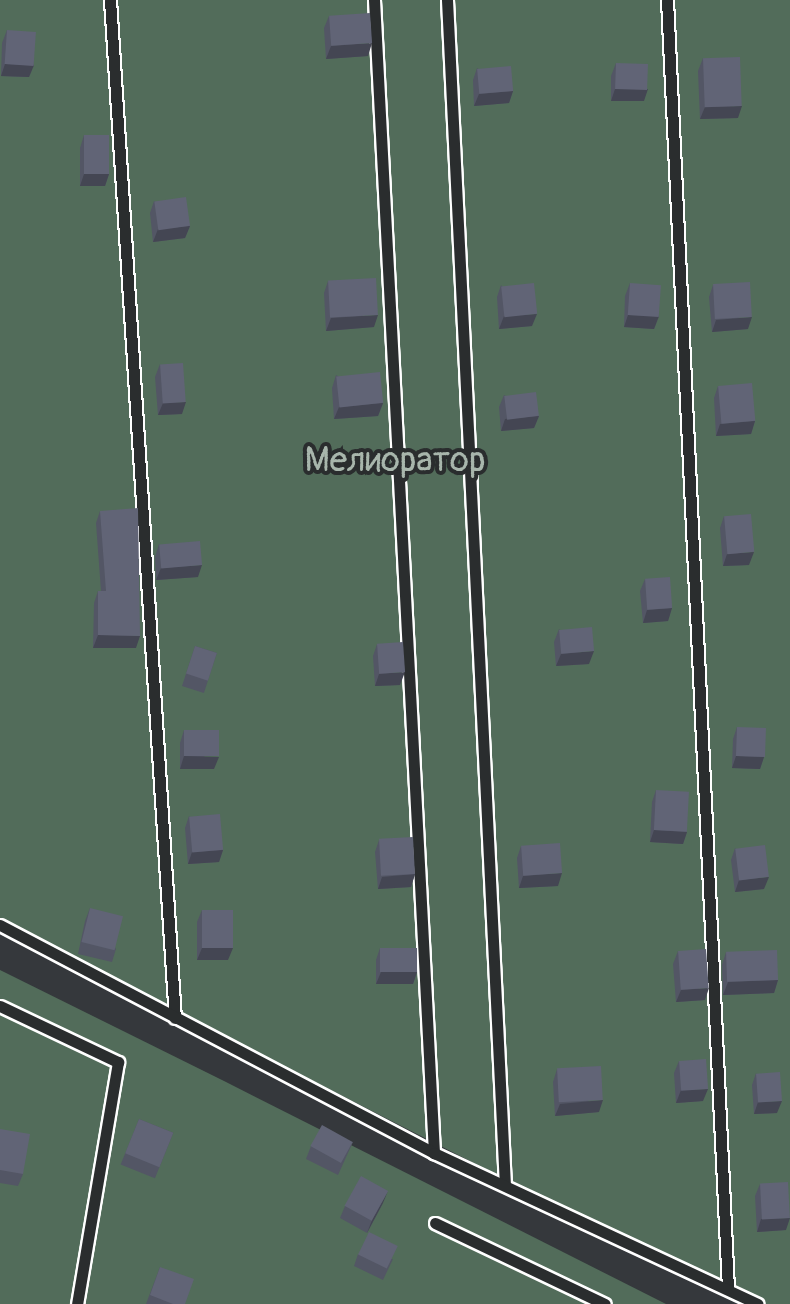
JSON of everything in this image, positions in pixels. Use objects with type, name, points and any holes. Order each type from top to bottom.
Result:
[{"type":"lane","points":[[110,0],[175,1018]]},
{"type":"lane","points":[[374,0],[434,1153]]},
{"type":"lane","points":[[447,0],[505,1184]]},
{"type":"lane","points":[[667,0],[728,1289]]},
{"type":"lane","points":[[0,925],[434,1153],[758,1304]]},
{"type":"lane","points":[[0,1006],[118,1062],[77,1304]]},
{"type":"lane","points":[[434,1223],[605,1304]]},
{"type":"green space","name":"Мелиоратор","points":[[0,0],[790,0],[790,1304],[750,1304],[0,921]]},
{"type":"green space","points":[[0,970],[224,1081],[666,1304],[0,1304]]},
{"type":"building","points":[[370,13],[372,43],[331,46],[329,16]]},
{"type":"building","points":[[7,30],[36,32],[34,66],[5,64]]},
{"type":"building","points":[[740,57],[742,106],[705,107],[703,58]]},
{"type":"building","points":[[616,63],[648,64],[647,90],[615,89]]},
{"type":"building","points":[[511,66],[513,91],[479,94],[477,69]]},
{"type":"building","points":[[84,135],[109,135],[109,174],[84,174]]},
{"type":"building","points":[[186,197],[190,226],[158,230],[154,201]]},
{"type":"building","points":[[376,278],[378,315],[330,317],[328,281]]},
{"type":"building","points":[[750,282],[752,317],[715,319],[713,284]]},
{"type":"building","points":[[534,283],[537,314],[504,317],[501,286]]},
{"type":"building","points":[[630,283],[661,285],[659,317],[628,315]]},
{"type":"building","points":[[183,363],[186,402],[163,404],[160,365]]},
{"type":"building","points":[[380,372],[383,403],[339,407],[336,377]]},
{"type":"building","points":[[752,383],[755,421],[721,424],[718,386]]},
{"type":"building","points":[[536,392],[539,416],[507,420],[504,396]]},
{"type":"building","points":[[138,508],[140,636],[98,635],[98,591],[106,591],[100,511]]},
{"type":"building","points":[[751,514],[754,552],[727,554],[724,516]]},
{"type":"building","points":[[200,541],[202,565],[161,568],[159,545]]},
{"type":"building","points":[[670,577],[672,608],[647,610],[645,579]]},
{"type":"building","points":[[592,627],[594,651],[561,654],[559,630]]},
{"type":"building","points":[[403,642],[405,672],[379,674],[377,644]]},
{"type":"building","points":[[195,646],[217,653],[208,681],[186,674]]},
{"type":"building","points":[[737,727],[766,728],[765,757],[736,756]]},
{"type":"building","points":[[184,730],[219,730],[219,756],[184,756]]},
{"type":"building","points":[[656,790],[689,792],[687,832],[654,830]]},
{"type":"building","points":[[220,814],[223,850],[192,853],[189,817]]},
{"type":"building","points":[[413,837],[415,874],[381,876],[379,839]]},
{"type":"building","points":[[560,843],[562,873],[523,876],[521,846]]},
{"type":"building","points":[[765,845],[769,877],[739,880],[735,849]]},
{"type":"building","points":[[90,908],[123,916],[115,950],[82,942]]},
{"type":"building","points":[[202,910],[233,910],[233,948],[202,948]]},
{"type":"building","points":[[380,948],[417,948],[417,972],[380,972]]},
{"type":"building","points":[[706,949],[709,988],[681,990],[678,951]]},
{"type":"building","points":[[777,950],[778,980],[727,982],[726,952]]},
{"type":"building","points":[[706,1059],[708,1089],[681,1091],[679,1061]]},
{"type":"building","points":[[601,1066],[603,1100],[559,1102],[557,1068]]},
{"type":"building","points":[[780,1072],[782,1101],[758,1103],[756,1074]]},
{"type":"building","points":[[139,1119],[173,1133],[159,1167],[125,1153]]},
{"type":"building","points":[[322,1125],[353,1142],[341,1163],[310,1146]]},
{"type":"building","points":[[0,1129],[30,1134],[23,1174],[0,1170]]},
{"type":"building","points":[[361,1176],[388,1191],[372,1221],[345,1206]]},
{"type":"building","points":[[788,1182],[790,1218],[762,1219],[760,1183]]},
{"type":"building","points":[[369,1232],[398,1246],[387,1268],[358,1254]]},
{"type":"building","points":[[160,1267],[194,1279],[185,1304],[150,1295]]}]
